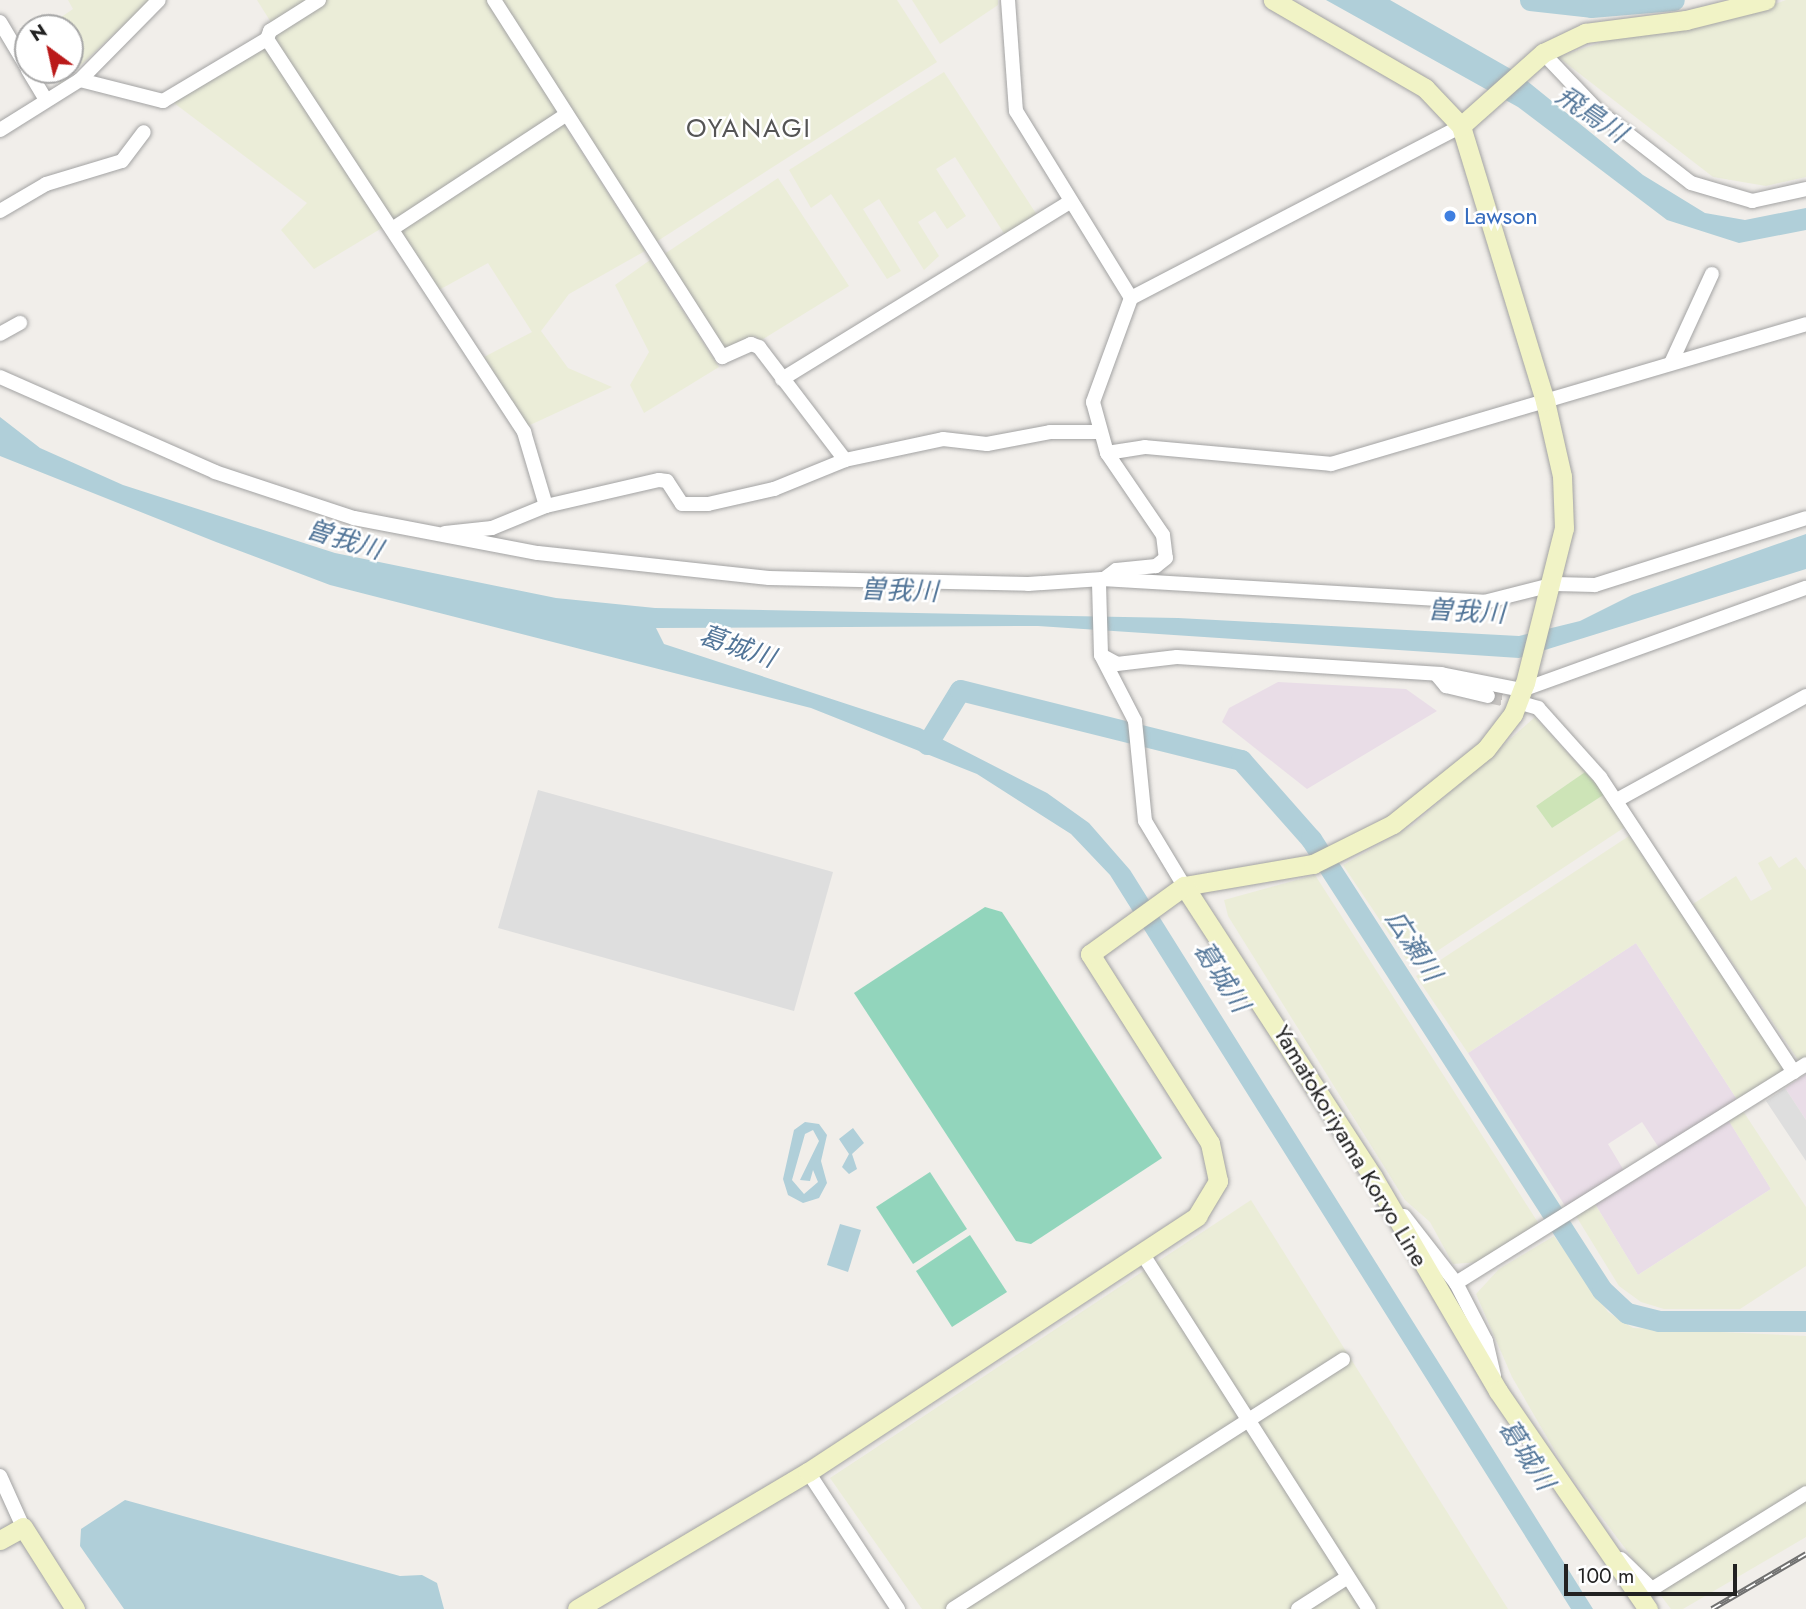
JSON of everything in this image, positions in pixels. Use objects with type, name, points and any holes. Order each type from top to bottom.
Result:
[{"type":"main road","points":[[577,1609],[808,1472],[1197,1216],[1218,1181],[1210,1143],[1090,954],[1179,890],[1313,864],[1340,851],[1444,788],[1486,749],[1514,714],[1553,591],[1564,528],[1562,477],[1545,401],[1461,125],[1425,89],[1273,0]]},
{"type":"main road","points":[[1461,125],[1543,53],[1586,33],[1686,20],[1766,0]]},
{"type":"main road","name":"Yamatokoriyama Koryo Line","points":[[1179,890],[1373,1177],[1498,1391],[1648,1609]]},
{"type":"main road","points":[[0,1540],[23,1527],[75,1609]]},
{"type":"street","points":[[84,76],[159,0]]},
{"type":"street","points":[[84,81],[163,101],[267,39],[270,31],[319,0]]},
{"type":"street","points":[[494,0],[722,357],[751,344],[845,460]]},
{"type":"street","points":[[1008,0],[1016,111],[1131,298]]},
{"type":"street","points":[[0,22],[14,46]]},
{"type":"street","points":[[267,39],[524,432],[546,506]]},
{"type":"street","points":[[1543,53],[1597,110],[1691,183],[1752,201],[1806,189]]},
{"type":"street","points":[[36,84],[46,100]]},
{"type":"street","points":[[0,130],[73,84]]},
{"type":"street","points":[[392,229],[567,114]]},
{"type":"street","points":[[1101,581],[1116,570],[1156,566],[1166,558],[1167,543],[1107,453],[1099,432],[1093,392],[1131,298],[1461,125]]},
{"type":"street","points":[[0,211],[46,184],[122,161],[145,132]]},
{"type":"street","points":[[782,379],[1071,201]]},
{"type":"street","points":[[1671,363],[1712,274]]},
{"type":"street","points":[[0,334],[20,323]]},
{"type":"street","points":[[1107,453],[1145,447],[1331,464],[1806,324]]},
{"type":"street","points":[[0,377],[227,477],[354,518],[642,568],[769,578],[1028,584],[1101,581],[1484,602],[1595,585],[1806,518]]},
{"type":"street","points":[[441,534],[492,528],[546,506],[659,480],[667,481],[682,504],[708,504],[774,489],[845,460],[943,439],[987,444],[1050,432],[1099,432]]},
{"type":"street","points":[[1101,581],[1101,655],[1135,721],[1145,821],[1179,890]]},
{"type":"street","points":[[1101,655],[1117,664],[1177,657],[1436,674],[1523,692],[1806,588]]},
{"type":"street","points":[[1436,674],[1446,686],[1488,696]]},
{"type":"street","points":[[1456,1283],[1800,1068],[1617,800],[1523,692]]},
{"type":"street","points":[[1617,800],[1806,696]]},
{"type":"street","points":[[1373,1177],[1456,1283],[1486,1341],[1498,1391]]},
{"type":"street","points":[[1142,1253],[1369,1609]]},
{"type":"street","points":[[953,1609],[1343,1360]]},
{"type":"street","points":[[808,1472],[898,1609]]},
{"type":"street","points":[[0,1476],[23,1527]]},
{"type":"street","points":[[1595,1533],[1652,1589],[1806,1493]]},
{"type":"street","points":[[1298,1609],[1348,1577]]},
{"type":"shaded area","points":[[1278,682],[1406,689],[1437,711],[1307,789],[1222,722],[1229,708]]},
{"type":"shaded area","points":[[538,790],[833,872],[794,1011],[498,928]]},
{"type":"shaded area","points":[[1636,943],[1738,1101],[1661,1151],[1642,1122],[1608,1144],[1626,1174],[1567,1209],[1468,1053]]},
{"type":"shaded area","points":[[1806,1074],[1806,1120],[1785,1088]]},
{"type":"shaded area","points":[[1785,1088],[1806,1120],[1806,1161],[1766,1101]]},
{"type":"shaded area","points":[[1729,1121],[1771,1189],[1638,1275],[1595,1204]]},
{"type":"green space","points":[[68,0],[150,0],[84,62],[84,14],[66,14],[73,9]]},
{"type":"green space","points":[[257,0],[310,0],[272,24]]},
{"type":"green space","points":[[324,0],[488,0],[560,112],[393,222],[271,33]]},
{"type":"green space","points":[[501,0],[897,0],[937,62],[656,242]]},
{"type":"green space","points":[[912,0],[998,0],[998,5],[940,44]]},
{"type":"green space","points":[[1786,0],[1806,0],[1806,177],[1766,186],[1713,177],[1558,57],[1608,40],[1747,15]]},
{"type":"green space","points":[[258,47],[266,48],[382,228],[314,269],[281,230],[307,203],[170,100]]},
{"type":"green space","points":[[944,72],[1037,215],[1005,235],[955,157],[936,169],[966,216],[947,229],[935,211],[918,222],[939,256],[924,270],[879,199],[863,209],[901,271],[887,279],[831,194],[811,208],[789,170]]},
{"type":"green space","points":[[563,123],[645,251],[569,294],[541,331],[568,368],[612,387],[528,426],[484,357],[532,332],[488,263],[439,290],[400,230]]},
{"type":"green space","points":[[778,178],[849,286],[760,341],[755,336],[728,353],[663,255]]},
{"type":"green space","points":[[650,260],[719,367],[644,413],[630,385],[649,352],[615,285]]},
{"type":"green space","points":[[1535,717],[1585,772],[1536,806],[1552,828],[1605,794],[1625,827],[1416,965],[1408,962],[1343,865],[1412,826]]},
{"type":"green space","points":[[1585,772],[1605,794],[1552,828],[1536,806]]},
{"type":"green space","points":[[1629,836],[1789,1068],[1738,1101],[1636,943],[1468,1053],[1416,976]]},
{"type":"green space","points":[[1771,856],[1779,868],[1796,857],[1806,870],[1806,1060],[1801,1064],[1693,904],[1736,876],[1751,901],[1772,889],[1758,863]]},
{"type":"green space","points":[[1315,875],[1539,1224],[1480,1262],[1453,1264],[1430,1222],[1405,1200],[1228,916],[1224,900]]},
{"type":"green space","points":[[985,907],[1002,912],[1162,1158],[1031,1244],[1016,1241],[854,993]]},
{"type":"green space","points":[[1743,1111],[1806,1207],[1806,1266],[1740,1309],[1664,1309],[1641,1302],[1619,1286],[1576,1216],[1595,1204],[1638,1275],[1771,1189],[1729,1121]]},
{"type":"green space","points":[[930,1172],[967,1229],[913,1264],[876,1207]]},
{"type":"green space","points":[[1251,1200],[1508,1609],[922,1609],[830,1478]]},
{"type":"green space","points":[[970,1235],[1007,1292],[952,1327],[916,1271]]},
{"type":"green space","points":[[1554,1236],[1608,1312],[1633,1328],[1806,1336],[1806,1537],[1683,1609],[1671,1609],[1566,1470],[1512,1377],[1476,1294],[1499,1269]]},
{"type":"water","points":[[1326,0],[1390,0],[1516,72],[1643,175],[1705,213],[1745,220],[1806,208],[1806,230],[1739,243],[1667,220],[1518,107]]},
{"type":"water","points":[[0,417],[40,448],[123,485],[335,553],[556,598],[655,608],[1178,618],[1519,636],[1580,621],[1632,595],[1806,534],[1806,569],[1519,658],[1038,626],[656,628],[664,644],[920,728],[1047,793],[1089,823],[1130,870],[1593,1609],[1571,1609],[1110,875],[1071,834],[977,774],[811,708],[330,585],[216,542],[0,456]]},
{"type":"water","points":[[805,1122],[819,1124],[827,1135],[821,1161],[827,1183],[819,1198],[803,1203],[788,1195],[783,1179],[794,1130]],"holes":[[[813,1130],[819,1141],[800,1180],[810,1181],[813,1170],[818,1182],[804,1194],[792,1180],[805,1134]]]},
{"type":"water","points":[[853,1128],[864,1143],[852,1154],[857,1169],[849,1174],[842,1167],[849,1154],[839,1139]]},
{"type":"water","points":[[840,1224],[861,1230],[848,1272],[827,1265]]},
{"type":"water","points":[[125,1500],[400,1576],[422,1575],[437,1583],[444,1609],[124,1609],[80,1546],[81,1529]]},
{"type":"waterway","points":[[1530,0],[1591,7],[1674,0]]},
{"type":"waterway","name":"広瀬川","points":[[927,744],[960,690],[1241,760],[1311,839],[1602,1290],[1627,1313],[1659,1321],[1806,1321]]},
{"type":"tunnel","points":[[1488,696],[1521,703]]},
{"type":"railway","points":[[1712,1609],[1806,1554]]},
{"type":"place","name":"Lawson","points":[[1450,216]]},
{"type":"district","name":"OYANAGI","points":[[749,129]]},
{"type":"water label","name":"飛鳥川","points":[[1591,115]]},
{"type":"water label","name":"曽我川","points":[[344,540]]},
{"type":"water label","name":"曽我川","points":[[899,591]]},
{"type":"water label","name":"曽我川","points":[[1466,612]]},
{"type":"water label","name":"葛城川","points":[[737,647]]},
{"type":"water label","name":"葛城川","points":[[1221,977]]},
{"type":"water label","name":"葛城川","points":[[1526,1455]]}]
